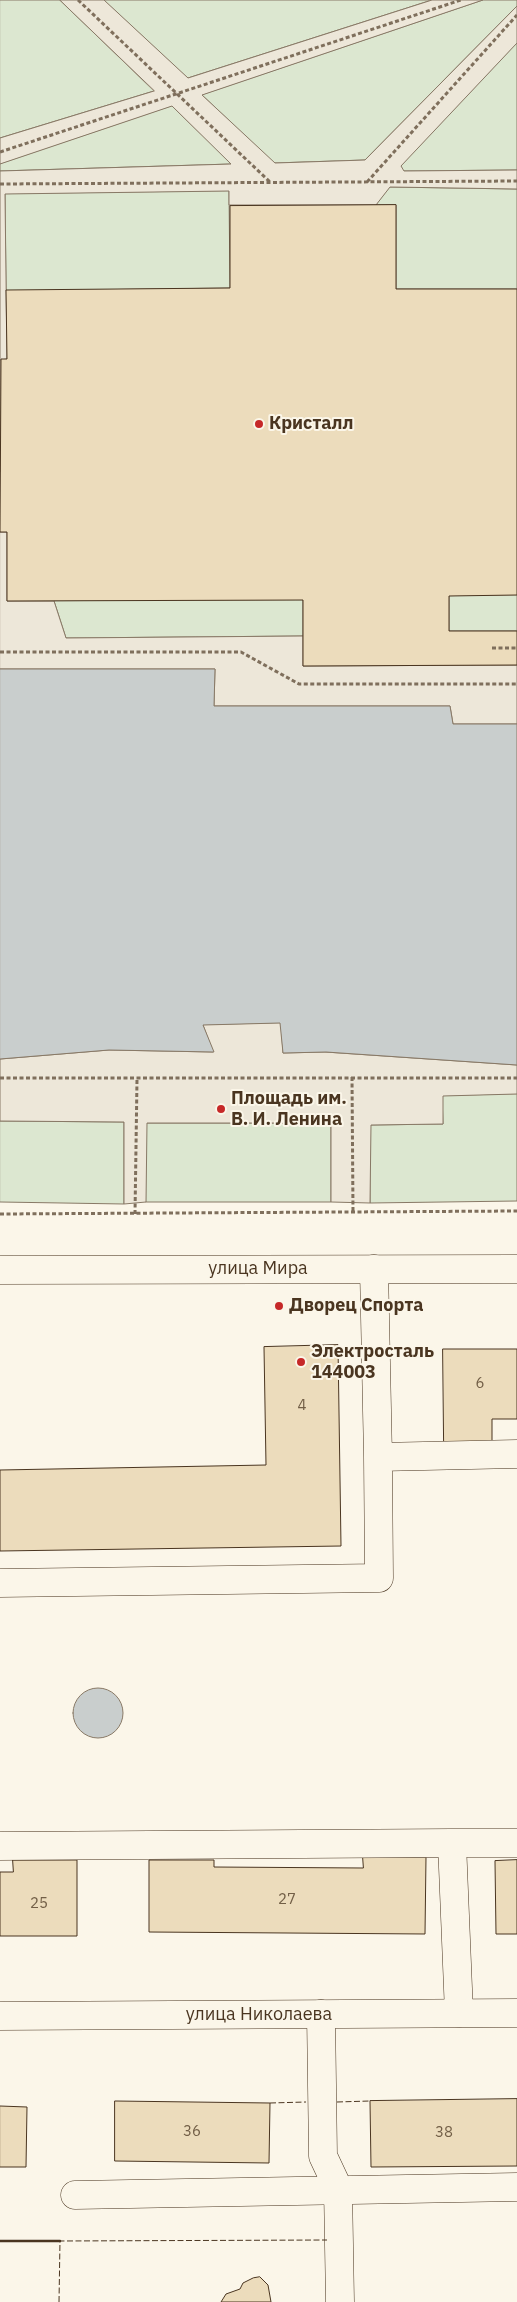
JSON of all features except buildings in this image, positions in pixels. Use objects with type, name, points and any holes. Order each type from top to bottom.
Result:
[{"type":"main road","points":[[0,1583],[379,1578],[374,1269]]},
{"type":"main road","name":"улица Мира","points":[[0,1270],[517,1269]]},
{"type":"main road","points":[[378,1457],[517,1454]]},
{"type":"main road","points":[[0,1846],[517,1843]]},
{"type":"main road","points":[[452,1844],[459,2014]]},
{"type":"main road","name":"улица Николаева","points":[[0,2016],[517,2013]]},
{"type":"main road","points":[[321,2014],[323,2156],[338,2188],[340,2302]]},
{"type":"main road","points":[[75,2195],[338,2188],[517,2187]]},
{"type":"path","points":[[78,0],[270,183]]},
{"type":"path","points":[[0,152],[461,0]]},
{"type":"path","points":[[367,182],[517,15]]},
{"type":"path","points":[[0,184],[517,181]]},
{"type":"path","points":[[492,648],[517,648]]},
{"type":"path","points":[[0,652],[241,652],[299,684],[517,684]]},
{"type":"path","points":[[352,1077],[353,1212]]},
{"type":"path","points":[[0,1078],[517,1078]]},
{"type":"path","points":[[135,1214],[137,1079]]},
{"type":"path","points":[[0,1214],[517,1211]]},
{"type":"green space","points":[[0,0],[60,0],[154,91],[0,138]]},
{"type":"green space","points":[[104,0],[432,0],[188,78]]},
{"type":"green space","points":[[483,0],[517,0],[517,6],[365,160],[274,163],[202,95]]},
{"type":"green space","points":[[517,43],[517,170],[403,171],[401,166]]},
{"type":"green space","points":[[172,106],[232,164],[0,171],[0,164]]},
{"type":"green space","points":[[390,187],[517,189],[517,289],[396,289],[396,205],[376,205]]},
{"type":"green space","points":[[229,191],[230,288],[6,291],[5,194]]},
{"type":"green space","points":[[517,595],[517,631],[449,631],[449,596]]},
{"type":"green space","points":[[303,600],[303,636],[66,638],[54,601]]},
{"type":"green space","points":[[517,1094],[517,1201],[370,1203],[370,1125],[443,1124],[442,1096]]},
{"type":"green space","points":[[0,1121],[124,1122],[124,1204],[0,1202]]},
{"type":"green space","points":[[146,1123],[331,1123],[331,1202],[146,1202]]},
{"type":"shaded area","points":[[60,0],[104,0],[188,78],[432,0],[483,0],[202,95],[275,163],[365,160],[517,6],[517,43],[401,166],[404,171],[517,170],[517,189],[390,187],[376,205],[229,205],[229,191],[5,194],[7,359],[0,360],[0,171],[231,164],[172,106],[0,164],[0,138],[154,91]]},
{"type":"shaded area","points":[[0,532],[7,532],[7,601],[54,601],[66,638],[303,636],[303,666],[517,665],[517,724],[453,724],[450,706],[214,706],[215,669],[0,669]]},
{"type":"shaded area","points":[[0,669],[215,669],[214,706],[450,706],[453,724],[517,724],[517,1065],[326,1052],[283,1053],[280,1023],[203,1025],[214,1052],[109,1050],[0,1059]]},
{"type":"shaded area","name":"Площадь им. В. И. Ленина","points":[[281,1023],[283,1053],[325,1052],[517,1065],[517,1094],[443,1096],[443,1124],[371,1125],[370,1203],[331,1202],[331,1123],[147,1123],[146,1202],[124,1204],[124,1122],[0,1121],[0,1059],[109,1050],[213,1052],[203,1025]]},
{"type":"shaded area","points":[[93,1688],[103,1688],[116,1695],[123,1708],[123,1718],[116,1731],[103,1738],[93,1738],[84,1734],[77,1727],[73,1718],[73,1708],[77,1699],[84,1692]]},
{"type":"fence","points":[[337,2102],[370,2101]]},
{"type":"fence","points":[[270,2103],[306,2102]]},
{"type":"fence","points":[[59,2302],[60,2241],[327,2240]]},
{"type":"wall","points":[[0,2241],[60,2241]]},
{"type":"place","name":"Кристалл","points":[[259,424]]},
{"type":"place","name":"Площадь им. В. И. Ленина","points":[[221,1109]]},
{"type":"place","name":"Дворец Спорта","points":[[279,1306]]},
{"type":"place","name":"Электросталь 144003","points":[[301,1362]]}]
